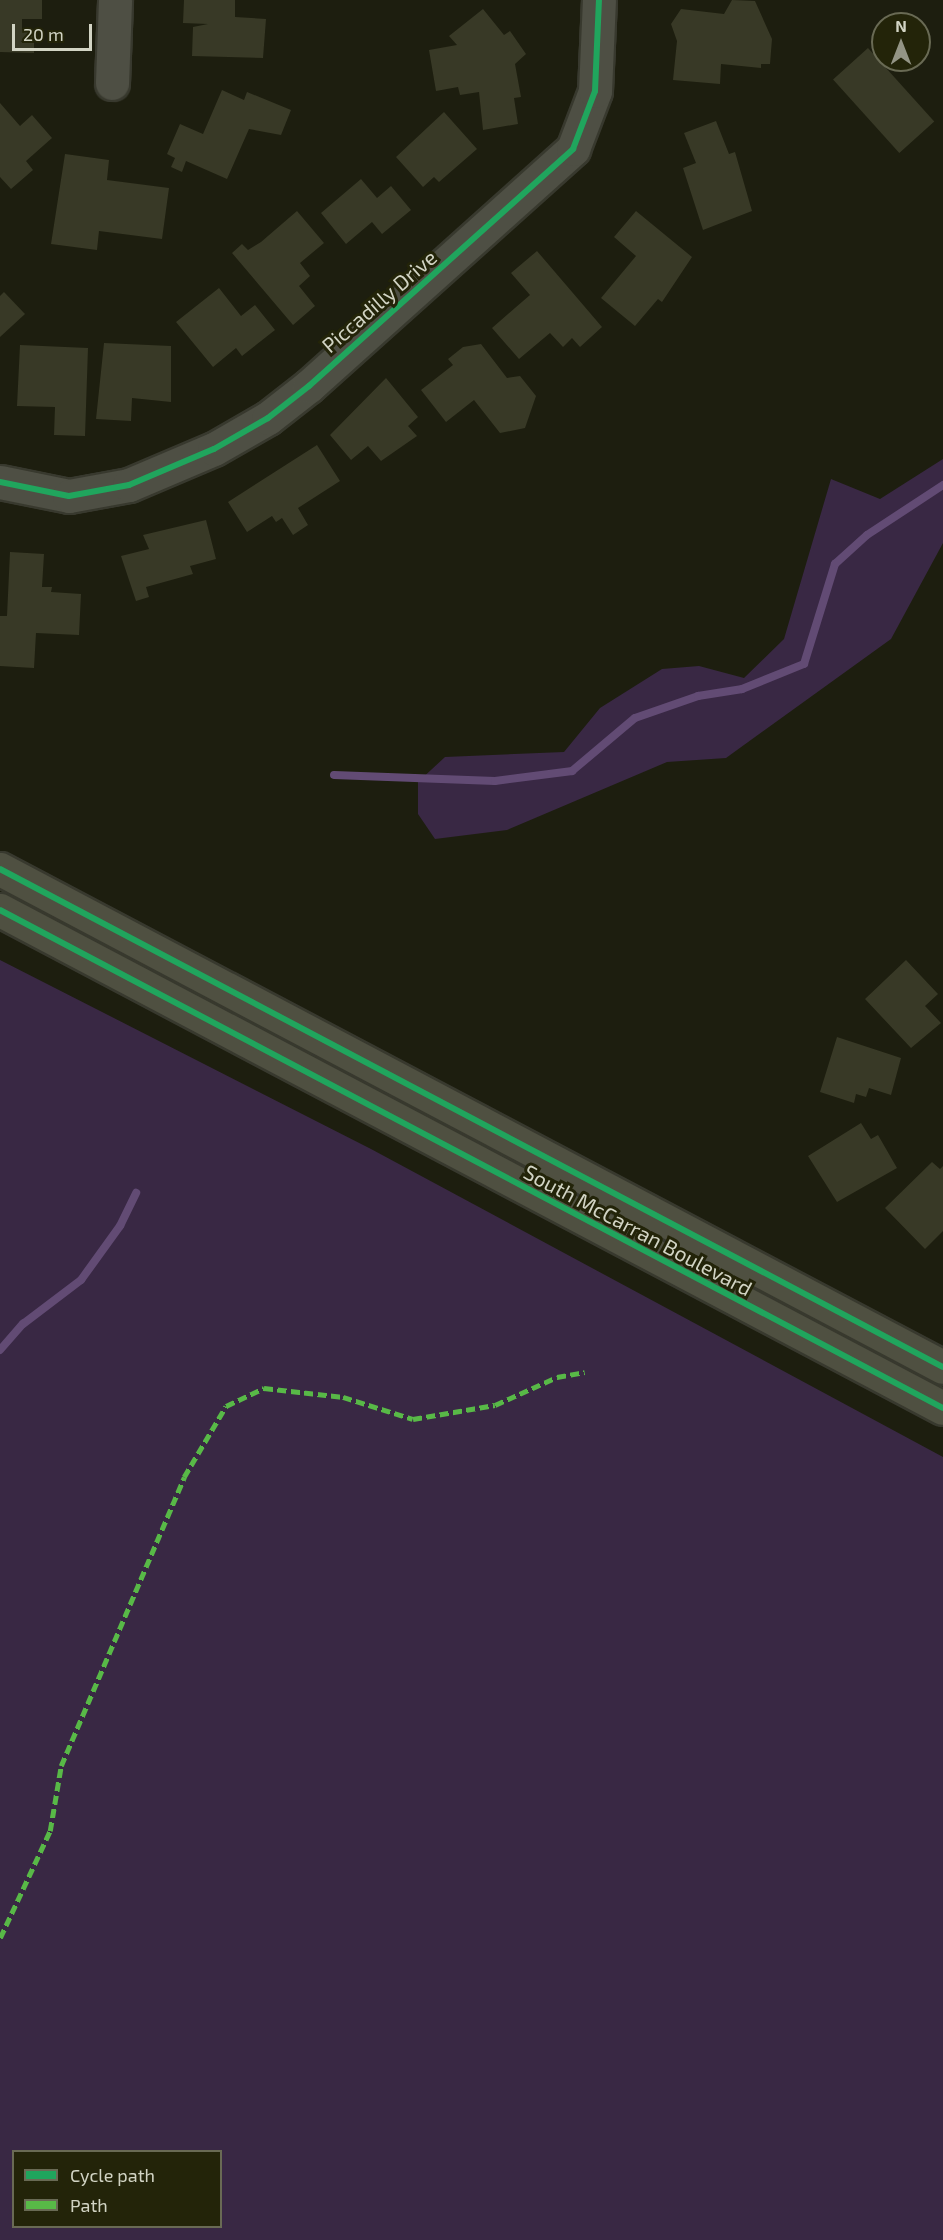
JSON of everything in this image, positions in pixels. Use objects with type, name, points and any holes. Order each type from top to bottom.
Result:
[{"type":"main road","name":"South McCarran Boulevard","points":[[0,869],[943,1367]]},
{"type":"main road","name":"South McCarran Boulevard","points":[[0,910],[943,1408]]},
{"type":"street","points":[[112,83],[115,0]]},
{"type":"street","name":"Piccadilly Drive","points":[[0,482],[45,495],[95,493],[151,478],[268,418],[558,166],[573,149],[592,109],[599,0]]},
{"type":"shaded area","points":[[943,459],[943,543],[891,639],[726,758],[667,762],[507,830],[435,839],[418,814],[418,782],[445,757],[564,752],[600,708],[662,669],[699,666],[744,678],[784,639],[831,479],[880,499]]},
{"type":"shaded area","points":[[0,960],[371,1149],[943,1457],[943,2240],[0,2240]]},
{"type":"building","points":[[0,0],[42,0],[42,19],[22,19],[22,30],[34,30],[34,53],[0,52]]},
{"type":"building","points":[[184,0],[235,0],[235,17],[266,19],[263,58],[192,56],[193,27],[208,24],[183,23]]},
{"type":"building","points":[[732,0],[755,1],[772,39],[770,64],[761,64],[761,68],[721,64],[720,84],[673,80],[677,41],[671,24],[681,9],[724,14]]},
{"type":"building","points":[[483,9],[504,35],[510,31],[526,54],[515,64],[521,97],[514,98],[518,124],[483,130],[479,92],[460,95],[458,87],[436,91],[429,50],[457,45],[449,36]]},
{"type":"building","points":[[868,48],[871,51],[871,72],[890,72],[934,122],[899,153],[833,79]]},
{"type":"building","points":[[222,90],[244,100],[247,92],[291,110],[281,135],[249,129],[227,179],[186,161],[182,172],[171,167],[175,158],[167,154],[180,124],[203,134]]},
{"type":"building","points":[[0,103],[20,126],[32,115],[52,138],[26,161],[33,170],[11,189],[0,177]]},
{"type":"building","points":[[444,112],[477,149],[439,182],[434,177],[423,187],[396,157]]},
{"type":"building","points":[[716,121],[729,154],[735,152],[752,211],[703,230],[683,168],[696,163],[684,133]]},
{"type":"building","points":[[65,154],[109,160],[107,180],[169,188],[162,239],[99,231],[97,250],[51,244]]},
{"type":"building","points":[[361,179],[377,198],[391,186],[411,210],[382,234],[372,222],[346,244],[321,213]]},
{"type":"building","points":[[297,211],[324,243],[300,263],[310,276],[299,286],[315,306],[293,325],[232,253],[242,244],[248,250],[261,242]]},
{"type":"building","points":[[636,211],[692,257],[662,302],[658,299],[635,326],[601,298],[636,256],[614,237]]},
{"type":"building","points":[[537,251],[602,327],[580,347],[572,338],[563,347],[550,333],[519,359],[492,328],[530,295],[511,273]]},
{"type":"building","points":[[219,288],[241,316],[255,305],[275,330],[242,356],[236,348],[213,367],[176,322]]},
{"type":"building","points":[[4,292],[25,314],[0,337],[0,296]]},
{"type":"building","points":[[104,343],[171,346],[171,402],[132,398],[131,421],[96,419]]},
{"type":"building","points":[[481,344],[507,378],[520,376],[536,396],[525,428],[500,433],[474,400],[446,422],[421,390],[453,365],[448,359],[463,347]]},
{"type":"building","points":[[20,345],[88,348],[85,436],[54,435],[55,407],[17,406]]},
{"type":"building","points":[[386,378],[418,417],[408,426],[417,436],[381,461],[368,446],[351,460],[330,435]]},
{"type":"building","points":[[317,445],[340,481],[298,508],[308,525],[293,535],[282,518],[276,522],[272,516],[247,532],[228,502]]},
{"type":"building","points":[[206,520],[216,559],[190,566],[193,574],[146,587],[149,597],[136,601],[121,556],[149,549],[143,535]]},
{"type":"building","points":[[10,552],[44,554],[42,587],[52,587],[51,592],[81,594],[79,635],[36,633],[34,668],[0,666],[0,616],[7,616]]},
{"type":"building","points":[[906,960],[938,994],[925,1006],[941,1023],[911,1048],[865,999]]},
{"type":"building","points":[[837,1037],[901,1058],[891,1095],[869,1088],[866,1097],[856,1094],[854,1103],[820,1092]]},
{"type":"building","points":[[861,1123],[871,1139],[878,1135],[897,1168],[837,1202],[808,1156]]},
{"type":"building","points":[[932,1162],[940,1169],[943,1166],[943,1231],[925,1249],[885,1208]]},
{"type":"waterway","points":[[334,775],[495,781],[572,771],[635,718],[698,696],[742,689],[804,664],[835,564],[867,535],[943,485]]},
{"type":"waterway","points":[[0,1350],[23,1324],[81,1280],[120,1226],[136,1193]]},
{"type":"marked path","points":[[0,1938],[50,1831],[61,1766],[184,1477],[226,1406],[264,1388],[343,1397],[413,1419],[495,1405],[557,1377],[585,1372]]},
{"type":"cycle path","points":[[0,482],[69,496],[129,485],[214,449],[268,418],[309,386],[573,149],[595,91],[599,0]]},
{"type":"cycle path","points":[[0,869],[943,1367]]},
{"type":"cycle path","points":[[0,910],[943,1408]]}]
